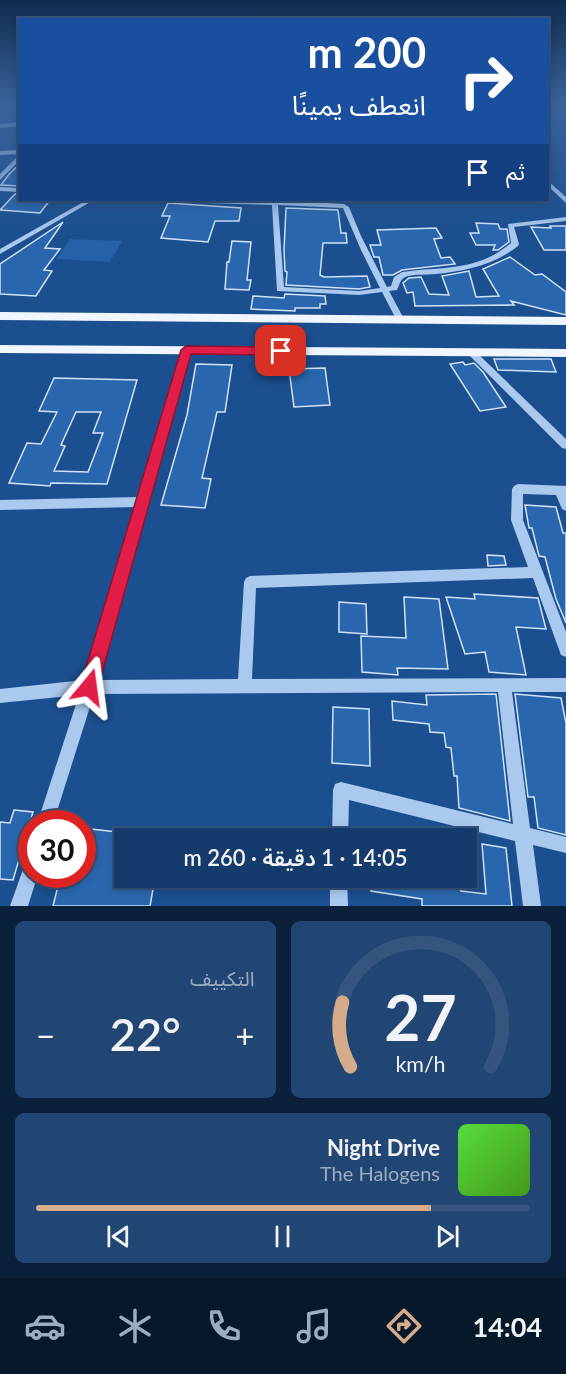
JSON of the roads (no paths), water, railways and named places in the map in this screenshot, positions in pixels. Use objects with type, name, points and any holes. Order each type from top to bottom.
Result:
[{"type":"main road","points":[[0,316],[566,321]]},
{"type":"main road","points":[[0,349],[566,353]]},
{"type":"street","points":[[0,153],[18,154]]},
{"type":"street","points":[[0,178],[18,157]]},
{"type":"street","points":[[11,166],[18,166]]},
{"type":"street","points":[[549,184],[566,201]]},
{"type":"street","points":[[0,189],[18,190]]},
{"type":"street","points":[[0,252],[89,201]]},
{"type":"street","points":[[224,201],[336,204],[346,207],[356,236],[400,319]]},
{"type":"street","points":[[276,202],[280,289],[359,293],[394,288],[397,279],[405,274],[461,268],[481,263],[508,251],[515,244],[510,225],[566,219]]},
{"type":"street","points":[[49,810],[89,687],[186,350]]},
{"type":"street","points":[[471,352],[566,445]]},
{"type":"street","points":[[566,506],[563,491],[518,489],[517,520],[566,650]]},
{"type":"street","points":[[0,506],[143,502]]},
{"type":"street","points":[[245,686],[250,582],[537,572]]},
{"type":"street","points":[[504,685],[532,906]]},
{"type":"street","points":[[1,699],[89,687],[566,685]]},
{"type":"street","points":[[340,828],[341,790],[566,845]]},
{"type":"street","points":[[19,906],[25,888]]},
{"type":"street","points":[[339,888],[339,906]]}]
